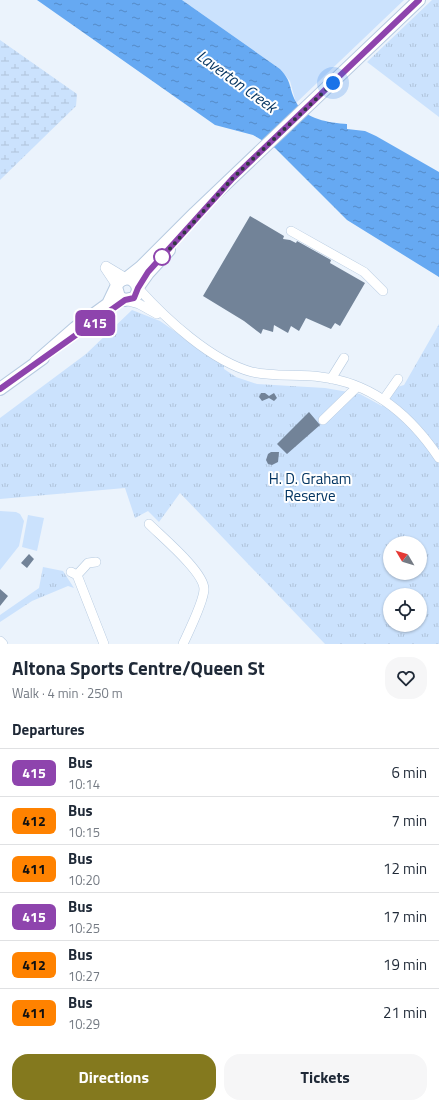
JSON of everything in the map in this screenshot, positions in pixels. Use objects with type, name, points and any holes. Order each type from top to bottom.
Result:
[{"type":"main road","points":[[36,362],[75,328],[108,304],[120,281],[127,278],[249,164],[419,0]]},
{"type":"main road","points":[[0,389],[36,362],[97,322],[126,300],[137,295],[138,288],[148,272],[233,178]]},
{"type":"main road","points":[[127,278],[134,281],[138,288]]},
{"type":"main road","points":[[116,287],[117,294],[126,300]]},
{"type":"street","points":[[291,231],[364,272],[383,291]]},
{"type":"street","points":[[116,287],[106,267],[109,266],[118,275],[127,278]]},
{"type":"street","points":[[138,288],[172,323]]},
{"type":"street","points":[[126,300],[148,308],[232,365],[253,372],[331,379],[357,387],[384,399],[417,428],[439,458]]},
{"type":"street","points":[[331,379],[344,358]]},
{"type":"street","points":[[384,399],[398,379]]},
{"type":"street","points":[[323,420],[357,387]]},
{"type":"street","points":[[149,524],[196,572],[203,582],[204,596],[183,644]]},
{"type":"street","points":[[96,562],[88,562],[74,574],[104,644]]},
{"type":"street","points":[[0,641],[3,644]]},
{"type":"green space","points":[[182,0],[404,0],[296,103],[290,81],[280,69]]},
{"type":"green space","points":[[432,0],[439,0],[439,117],[367,62]]},
{"type":"green space","points":[[0,40],[77,94],[76,106],[0,180]]},
{"type":"green space","name":"H. D. Graham Reserve","points":[[132,310],[160,321],[224,365],[224,369],[236,377],[257,384],[325,388],[360,394],[382,406],[397,387],[404,385],[439,324],[439,644],[325,644],[180,493],[159,522],[148,511],[135,518],[125,488],[0,499],[0,418],[86,354]]},
{"type":"green space","points":[[0,511],[16,512],[20,514],[24,521],[19,546],[0,570]]},
{"type":"green space","points":[[28,515],[44,518],[37,551],[22,547]]},
{"type":"green space","points":[[43,567],[63,571],[74,588],[68,586],[32,601],[0,622],[0,615],[39,588]]},
{"type":"water","name":"Laverton Creek","points":[[37,0],[182,0],[280,69],[289,82],[296,102],[305,112],[318,119],[333,123],[347,124],[347,129],[365,131],[439,172],[439,277],[347,220],[275,148],[253,135],[215,125]]},
{"type":"building","points":[[250,216],[284,236],[283,239],[296,243],[297,241],[331,260],[330,263],[365,283],[340,326],[335,323],[331,329],[306,318],[299,331],[291,326],[288,333],[274,325],[273,332],[263,329],[261,334],[244,321],[203,296]]},
{"type":"building","points":[[261,393],[265,393],[269,396],[274,393],[277,398],[274,401],[269,398],[262,401],[259,397]]},
{"type":"building","points":[[309,412],[320,425],[287,454],[277,444]]},
{"type":"building","points":[[271,452],[279,452],[278,462],[272,465],[268,464],[266,460],[268,454]]},
{"type":"building","points":[[29,554],[34,559],[27,568],[21,563]]},
{"type":"building","points":[[0,589],[8,596],[0,606]]},
{"type":"bus line","name":"415","points":[[0,389],[36,362],[97,322],[125,300],[127,301],[134,298],[137,295],[138,288],[148,272],[233,178],[419,0]]},
{"type":"route","points":[[162,257],[159,261],[233,178],[333,83]]}]
